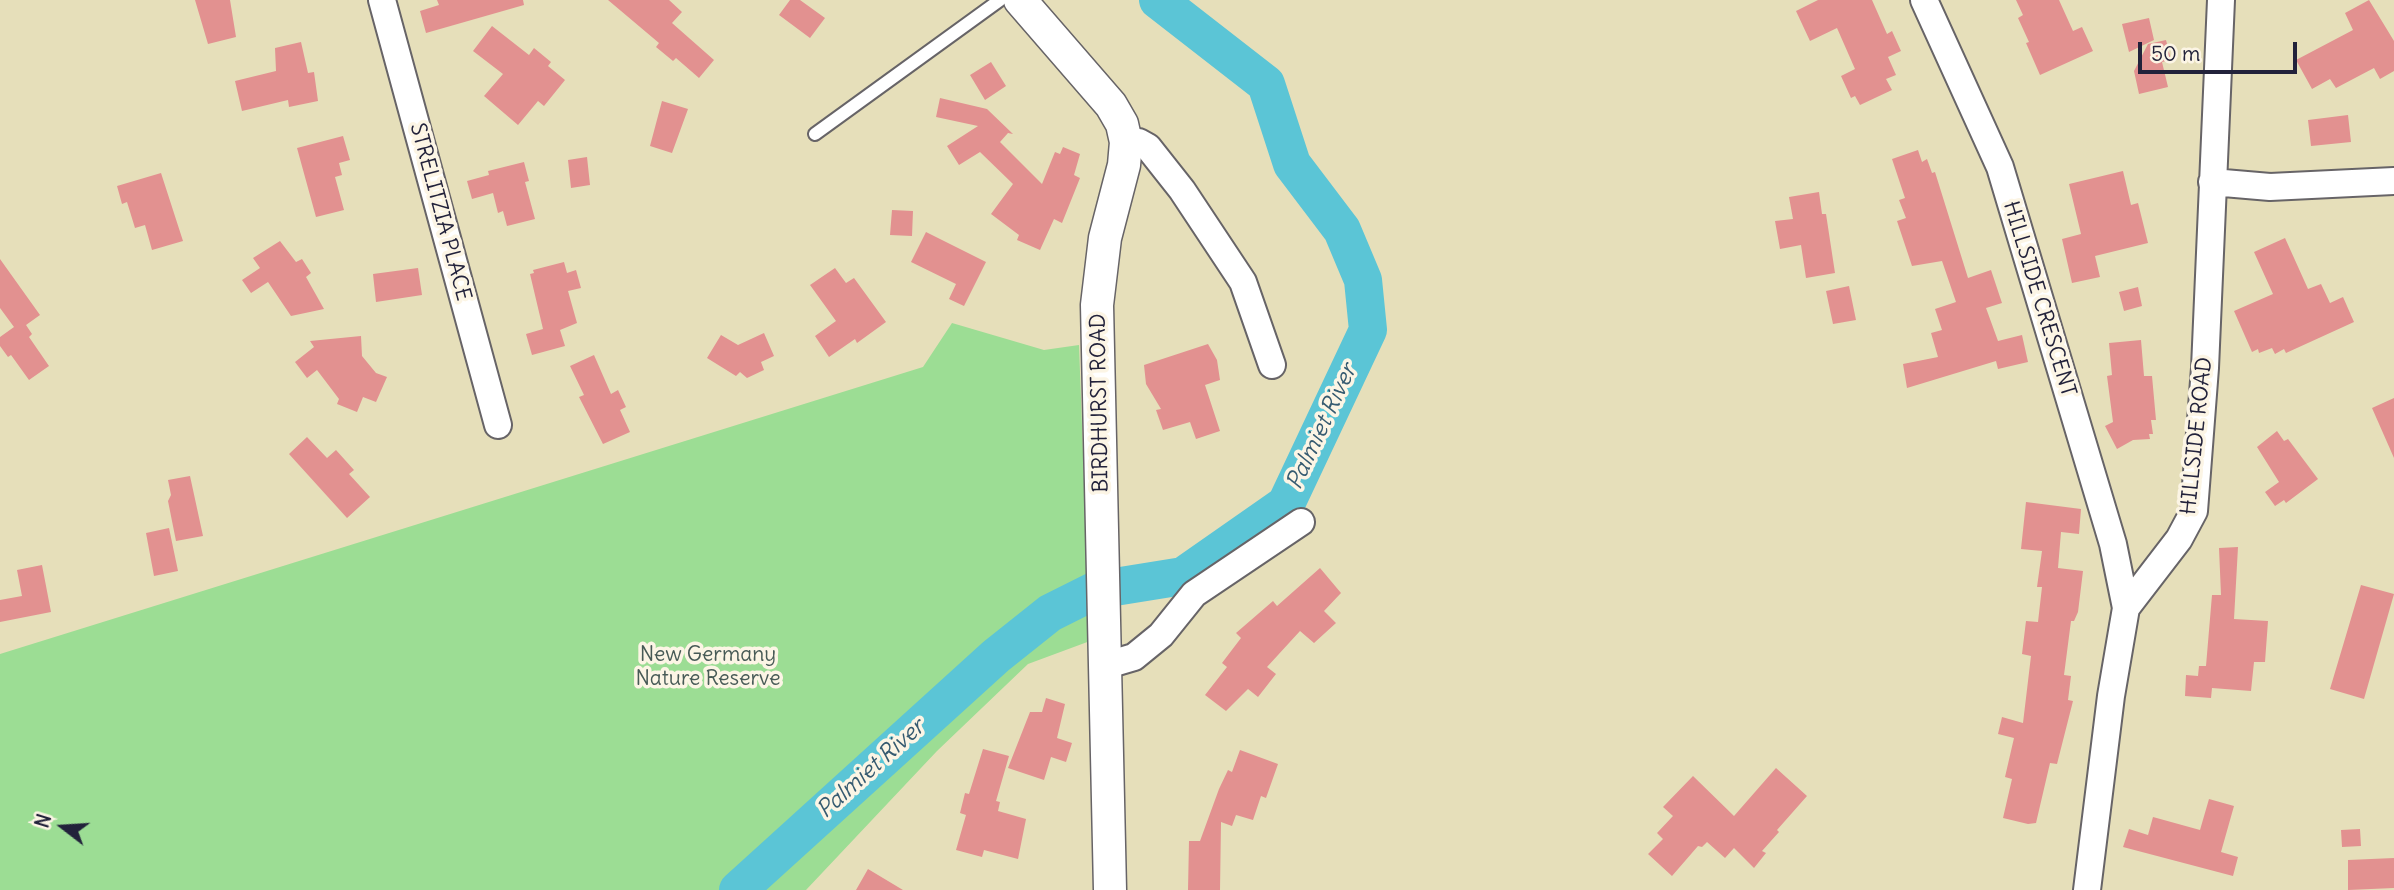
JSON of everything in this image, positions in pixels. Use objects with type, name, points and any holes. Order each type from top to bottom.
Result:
[{"type":"street","name":"STRELITZIA PLACE","points":[[382,0],[498,425]]},
{"type":"street","points":[[1020,0],[1105,97],[1122,124],[1126,142],[1139,142],[1148,147],[1190,201],[1243,282],[1272,365]]},
{"type":"street","name":"HILLSIDE CRESCENT","points":[[1924,0],[2000,167],[2113,544],[2126,608]]},
{"type":"street","name":"HILLSIDE ROAD","points":[[2087,890],[2110,696],[2126,608],[2179,539],[2194,511],[2205,368],[2221,0]]},
{"type":"street","name":"BIRDHURST ROAD","points":[[1110,890],[1097,305],[1105,238],[1124,165],[1126,142]]},
{"type":"street","points":[[2212,182],[2270,187],[2394,181]]},
{"type":"street","points":[[1106,653],[1134,657],[1161,635],[1194,594],[1301,523]]},
{"type":"lane","points":[[816,134],[1000,0]]},
{"type":"green space","name":"New Germany Nature Reserve","points":[[952,323],[1044,350],[1079,345],[1090,641],[1028,664],[937,751],[806,890],[0,890],[0,654],[923,367]]},
{"type":"building","points":[[195,0],[230,0],[236,37],[208,44]]},
{"type":"building","points":[[437,0],[523,0],[524,5],[426,33],[420,11],[439,5]]},
{"type":"building","points":[[608,0],[669,0],[682,12],[672,23],[714,60],[699,78],[676,58],[673,61],[656,47],[659,43]]},
{"type":"building","points":[[790,0],[800,0],[825,18],[810,38],[779,15]]},
{"type":"building","points":[[1818,0],[1872,0],[1887,34],[1892,31],[1901,51],[1888,57],[1896,75],[1886,79],[1892,90],[1860,105],[1855,96],[1851,98],[1841,76],[1855,69],[1837,28],[1810,41],[1796,11]]},
{"type":"building","points":[[2016,0],[2059,0],[2073,31],[2082,27],[2093,51],[2040,75],[2018,18],[2023,15]]},
{"type":"building","points":[[2369,0],[2394,41],[2394,71],[2380,79],[2374,68],[2336,88],[2330,79],[2312,89],[2296,60],[2353,30],[2345,13]]},
{"type":"building","points":[[2149,18],[2154,40],[2129,52],[2122,24]]},
{"type":"building","points":[[492,26],[529,55],[534,48],[551,62],[548,66],[565,80],[544,106],[538,101],[518,125],[484,96],[503,74],[473,51]]},
{"type":"building","points":[[2166,40],[2171,60],[2162,62],[2168,87],[2139,94],[2134,71],[2148,44]]},
{"type":"building","points":[[301,42],[308,73],[314,72],[318,101],[289,107],[288,100],[242,111],[235,81],[276,71],[275,48]]},
{"type":"building","points":[[991,62],[1006,86],[985,100],[970,75]]},
{"type":"building","points":[[940,98],[987,109],[1013,134],[1008,133],[1000,142],[1042,184],[1055,152],[1060,154],[1063,147],[1080,154],[1074,175],[1080,178],[1062,223],[1054,219],[1040,250],[1017,240],[1019,235],[991,214],[1013,184],[980,152],[959,165],[947,146],[978,126],[936,117]]},
{"type":"building","points":[[662,101],[688,109],[672,153],[650,146]]},
{"type":"building","points":[[2348,115],[2351,142],[2311,146],[2308,120]]},
{"type":"building","points":[[343,136],[350,160],[339,163],[342,175],[335,177],[344,210],[316,217],[297,148]]},
{"type":"building","points":[[1918,150],[1922,162],[1927,159],[1932,173],[1935,172],[1968,278],[1991,270],[2002,303],[1986,308],[1998,341],[2022,335],[2028,362],[1998,369],[1996,361],[1907,388],[1903,364],[1938,357],[1931,333],[1942,330],[1935,309],[1956,302],[1942,261],[1912,266],[1897,221],[1906,218],[1899,200],[1905,198],[1892,159]]},
{"type":"building","points":[[587,157],[590,185],[571,188],[568,160]]},
{"type":"building","points":[[524,162],[529,181],[525,182],[535,219],[507,226],[503,211],[498,213],[493,193],[472,199],[467,181],[489,175],[488,171]]},
{"type":"building","points":[[2123,171],[2131,205],[2138,203],[2148,243],[2095,256],[2100,277],[2072,283],[2062,239],[2081,234],[2069,184]]},
{"type":"building","points":[[161,173],[183,241],[152,250],[145,225],[135,228],[127,202],[122,204],[117,186]]},
{"type":"building","points":[[1819,192],[1822,214],[1826,214],[1835,273],[1806,278],[1801,245],[1780,249],[1775,221],[1793,219],[1789,197]]},
{"type":"building","points":[[892,210],[913,211],[912,236],[890,235]]},
{"type":"building","points":[[926,232],[986,262],[964,306],[949,299],[956,284],[911,262]]},
{"type":"building","points":[[2285,238],[2308,289],[2321,284],[2330,303],[2343,297],[2354,322],[2286,353],[2284,349],[2275,354],[2272,348],[2259,353],[2258,349],[2252,352],[2234,311],[2273,294],[2254,252]]},
{"type":"building","points":[[280,241],[296,262],[302,259],[311,273],[306,277],[324,309],[291,316],[268,282],[251,293],[242,280],[260,268],[253,258]]},
{"type":"building","points":[[0,259],[40,315],[26,325],[32,334],[29,337],[49,366],[29,380],[11,355],[8,357],[0,346],[0,337],[14,327],[0,308]]},
{"type":"building","points":[[564,262],[567,273],[576,270],[581,288],[568,291],[577,323],[560,330],[565,346],[532,355],[526,334],[543,329],[530,274],[534,273],[533,270]]},
{"type":"building","points":[[418,268],[422,295],[376,302],[373,274]]},
{"type":"building","points":[[835,268],[846,283],[854,278],[886,322],[857,343],[855,339],[829,357],[815,336],[836,321],[810,285]]},
{"type":"building","points":[[1849,286],[1856,320],[1833,324],[1826,291]]},
{"type":"building","points":[[2138,287],[2142,306],[2124,311],[2119,292]]},
{"type":"building","points":[[764,333],[774,356],[761,362],[764,370],[747,378],[740,372],[736,376],[707,358],[721,335],[738,345]]},
{"type":"building","points":[[361,336],[362,356],[376,373],[387,377],[376,402],[363,397],[357,412],[337,404],[339,399],[317,370],[307,378],[295,362],[314,347],[310,341]]},
{"type":"building","points":[[2141,340],[2144,376],[2152,376],[2156,420],[2151,420],[2153,434],[2149,434],[2150,439],[2133,440],[2117,449],[2105,426],[2113,422],[2107,376],[2112,375],[2109,343]]},
{"type":"building","points":[[1208,344],[1217,360],[1220,380],[1205,385],[1220,431],[1196,439],[1190,422],[1163,430],[1156,410],[1161,409],[1146,384],[1144,365]]},
{"type":"building","points":[[594,355],[611,394],[618,390],[626,407],[620,410],[630,432],[603,444],[579,397],[584,395],[570,366]]},
{"type":"building","points":[[2394,398],[2394,458],[2372,408]]},
{"type":"building","points":[[2277,431],[2284,441],[2288,439],[2318,479],[2286,503],[2284,500],[2275,506],[2265,492],[2279,482],[2257,447]]},
{"type":"building","points":[[307,437],[327,458],[336,450],[354,470],[349,474],[370,497],[347,518],[289,454]]},
{"type":"building","points":[[190,476],[203,536],[176,541],[168,501],[171,495],[168,480]]},
{"type":"building","points":[[2026,502],[2081,509],[2079,534],[2061,532],[2058,568],[2083,571],[2078,612],[2074,621],[2071,621],[2064,675],[2071,676],[2068,700],[2073,701],[2057,764],[2050,763],[2036,823],[2028,824],[2003,818],[2012,779],[2005,777],[2014,738],[1998,734],[2002,717],[2023,723],[2031,656],[2022,654],[2026,621],[2038,622],[2042,587],[2037,587],[2042,551],[2021,549]]},
{"type":"building","points":[[169,528],[178,571],[154,576],[146,533]]},
{"type":"building","points":[[2238,547],[2234,619],[2268,621],[2265,662],[2254,662],[2251,691],[2212,688],[2211,698],[2185,696],[2186,675],[2198,676],[2199,666],[2206,666],[2212,595],[2221,595],[2219,548]]},
{"type":"building","points":[[42,565],[51,612],[0,622],[0,600],[22,596],[17,570]]},
{"type":"building","points":[[1320,568],[1341,593],[1324,611],[1336,623],[1314,643],[1300,631],[1267,667],[1276,674],[1258,697],[1248,689],[1226,711],[1205,695],[1227,667],[1222,663],[1241,638],[1236,633],[1273,601],[1277,606]]},
{"type":"building","points":[[2361,585],[2394,594],[2364,699],[2330,689]]},
{"type":"building","points":[[1046,698],[1065,704],[1057,738],[1072,743],[1066,762],[1051,757],[1044,780],[1008,768],[1030,712],[1042,712]]},
{"type":"building","points":[[983,749],[1009,756],[996,801],[1000,802],[998,811],[1026,819],[1018,859],[984,850],[982,857],[956,850],[966,815],[960,813],[965,793],[969,794]]},
{"type":"building","points":[[1240,750],[1278,764],[1266,798],[1261,796],[1253,820],[1236,815],[1232,826],[1221,822],[1220,890],[1188,890],[1189,841],[1200,841],[1219,789],[1228,770],[1232,772]]},
{"type":"building","points":[[1776,768],[1807,796],[1777,830],[1779,832],[1762,851],[1766,853],[1754,868],[1734,848],[1725,858],[1707,842],[1702,847],[1698,846],[1672,876],[1648,854],[1663,839],[1657,833],[1673,816],[1663,807],[1693,776],[1734,816]]},
{"type":"building","points":[[2209,799],[2234,806],[2221,852],[2238,857],[2233,876],[2123,847],[2129,829],[2148,835],[2153,817],[2200,830]]},
{"type":"building","points":[[2360,829],[2361,846],[2342,847],[2341,830]]},
{"type":"building","points":[[2394,858],[2394,888],[2348,890],[2348,860]]},
{"type":"building","points":[[868,869],[903,890],[856,890]]},
{"type":"waterway","name":"Palmiet River","points":[[738,890],[996,656],[1050,613],[1096,590],[1183,576],[1286,504],[1368,330],[1363,280],[1342,230],[1292,164],[1266,84],[1158,0]]}]
